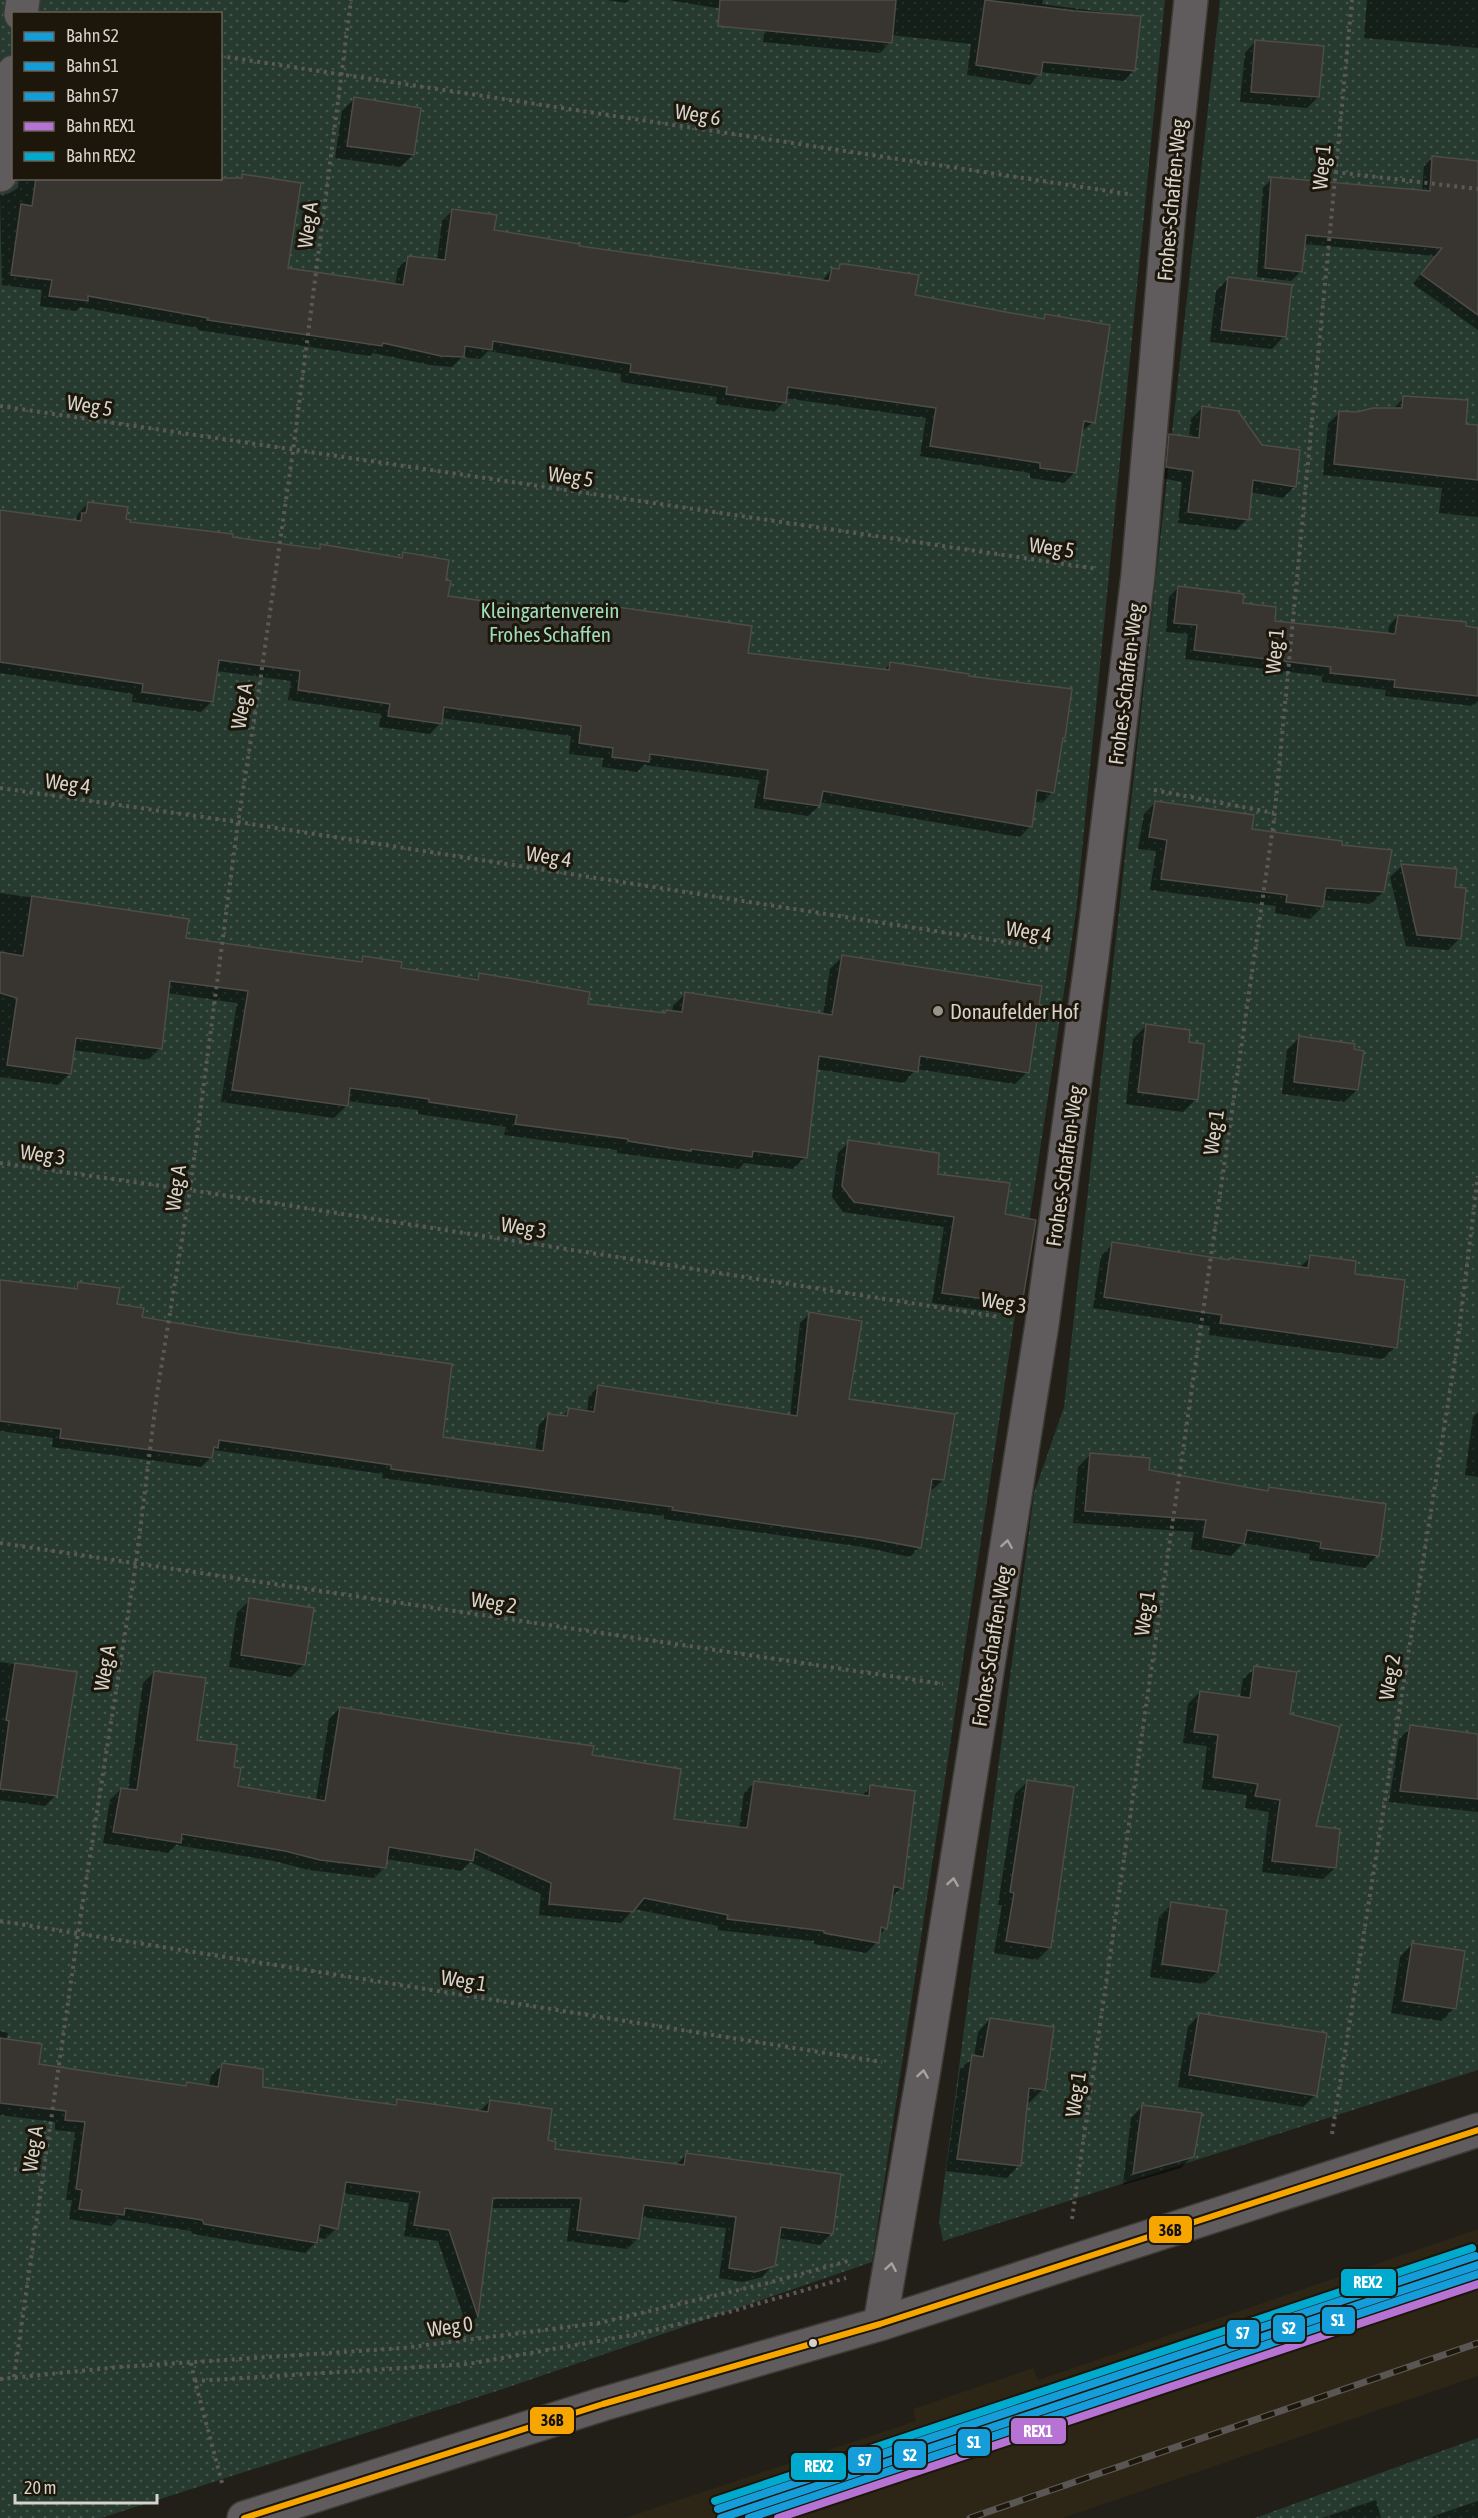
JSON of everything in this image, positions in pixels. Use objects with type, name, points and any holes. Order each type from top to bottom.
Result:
[{"type":"street","name":"Frohes-Schaffen-Weg","points":[[880,2324],[924,2069],[1042,1324],[1092,956],[1138,575],[1170,201],[1191,0]]},
{"type":"street","points":[[0,175],[12,87]]},
{"type":"street","points":[[243,2518],[603,2404],[880,2324],[1324,2182],[1478,2130]]},
{"type":"path","name":"Weg A","points":[[14,2378],[78,1933],[136,1563],[157,1393],[190,1190],[238,822],[293,451],[351,0]]},
{"type":"path","name":"Weg 1","points":[[1065,2264],[1274,813],[1352,0]]},
{"type":"path","name":"Weg 6","points":[[222,56],[1170,201]]},
{"type":"path","points":[[1335,172],[1478,189]]},
{"type":"path","name":"Weg 5","points":[[0,406],[1138,575]]},
{"type":"path","points":[[1113,786],[1157,790],[1274,813]]},
{"type":"path","name":"Weg 4","points":[[0,788],[238,822],[1092,956]]},
{"type":"path","name":"Weg 3","points":[[0,1163],[190,1190],[1042,1324]]},
{"type":"path","name":"Weg 2","points":[[1324,2182],[1457,1347],[1478,1176]]},
{"type":"path","name":"Weg 2","points":[[0,1543],[983,1691]]},
{"type":"path","name":"Weg 1","points":[[0,1922],[924,2069]]},
{"type":"path","points":[[14,2169],[43,2173]]},
{"type":"path","points":[[195,2381],[468,2364],[638,2334],[733,2311],[893,2256]]},
{"type":"path","name":"Weg 0","points":[[0,2379],[118,2367],[403,2348],[599,2323],[893,2256]]},
{"type":"path","points":[[191,2363],[222,2484]]},
{"type":"shaded area","points":[[1478,2229],[1478,2376],[1063,2518],[625,2518],[916,2421],[913,2409],[1033,2368],[1038,2380]]},
{"type":"green space","name":"Kleingartenverein Frohes Schaffen","points":[[0,0],[1165,0],[1076,912],[872,2262],[506,2388],[101,2518],[0,2518]]},
{"type":"green space","points":[[1220,0],[1478,0],[1478,2070],[943,2241],[939,2221],[1034,1493],[1064,1407]]},
{"type":"green space","points":[[1478,2438],[1478,2518],[1255,2518]]},
{"type":"building","points":[[720,0],[896,0],[892,43],[718,26]]},
{"type":"building","points":[[985,0],[1141,16],[1135,71],[1043,62],[1041,75],[976,65]]},
{"type":"building","points":[[1255,40],[1324,46],[1319,97],[1251,92]]},
{"type":"building","points":[[354,97],[421,108],[414,155],[347,146]]},
{"type":"building","points":[[1432,156],[1478,161],[1478,315],[1421,274],[1442,248],[1306,235],[1302,272],[1265,268],[1271,177],[1430,191]]},
{"type":"building","points":[[242,174],[301,183],[288,268],[403,285],[408,256],[445,260],[452,209],[497,215],[494,230],[580,244],[579,246],[829,281],[832,268],[839,269],[840,264],[919,275],[915,295],[1044,319],[1045,314],[1110,325],[1095,423],[1084,421],[1076,473],[1040,468],[1040,463],[930,446],[936,408],[788,387],[786,403],[726,394],[727,387],[630,372],[631,364],[493,341],[492,350],[465,346],[464,357],[441,356],[383,343],[382,346],[207,320],[208,318],[88,296],[88,301],[49,296],[52,280],[11,275],[21,204],[32,206],[36,180],[222,180],[222,178],[242,178]]},
{"type":"building","points":[[1228,277],[1292,285],[1286,337],[1221,330]]},
{"type":"building","points":[[1403,396],[1468,400],[1466,424],[1478,425],[1478,480],[1334,464],[1339,411],[1357,412],[1373,408],[1402,408]]},
{"type":"building","points":[[1202,406],[1238,411],[1262,445],[1300,450],[1296,487],[1253,480],[1249,520],[1188,512],[1193,471],[1166,467],[1169,434],[1199,438]]},
{"type":"building","points":[[88,502],[128,507],[126,519],[131,520],[130,522],[233,534],[233,537],[320,549],[320,544],[402,558],[403,552],[449,560],[446,580],[451,581],[448,596],[594,616],[596,604],[752,626],[748,653],[889,670],[890,662],[969,674],[969,676],[1072,689],[1054,793],[1037,790],[1032,827],[823,791],[820,806],[764,798],[768,770],[650,754],[649,762],[612,757],[613,748],[579,743],[581,726],[444,707],[442,724],[388,716],[390,704],[298,690],[300,671],[219,660],[213,702],[142,692],[143,684],[0,662],[0,510],[81,521],[82,513],[86,513]]},
{"type":"building","points":[[1178,586],[1244,594],[1243,603],[1276,607],[1275,621],[1395,634],[1398,615],[1466,622],[1466,626],[1478,628],[1478,696],[1394,687],[1395,680],[1330,673],[1331,667],[1194,650],[1197,625],[1174,623]]},
{"type":"building","points":[[1155,801],[1254,815],[1252,829],[1342,841],[1342,845],[1392,850],[1384,892],[1326,888],[1323,907],[1286,902],[1287,895],[1161,879],[1167,840],[1149,837]]},
{"type":"building","points":[[1401,864],[1457,869],[1455,887],[1466,888],[1461,939],[1417,935]]},
{"type":"building","points":[[32,896],[189,919],[186,938],[362,962],[363,956],[402,962],[401,968],[478,980],[479,973],[590,992],[588,1004],[665,1013],[666,1010],[682,1012],[685,992],[832,1015],[842,955],[1042,986],[1029,1073],[920,1056],[918,1072],[819,1056],[807,1158],[753,1151],[752,1157],[691,1149],[691,1151],[628,1141],[628,1139],[515,1124],[517,1115],[350,1088],[348,1106],[232,1090],[248,991],[170,981],[162,1049],[76,1038],[71,1074],[7,1065],[17,998],[0,993],[0,952],[23,956]]},
{"type":"building","points":[[1146,1024],[1190,1030],[1189,1042],[1204,1044],[1198,1100],[1138,1092]]},
{"type":"building","points":[[1299,1036],[1355,1044],[1354,1049],[1364,1051],[1358,1090],[1294,1082]]},
{"type":"building","points":[[848,1140],[939,1153],[938,1174],[1010,1183],[1005,1214],[1036,1220],[1022,1304],[942,1293],[954,1217],[854,1202],[842,1186]]},
{"type":"building","points":[[1112,1242],[1229,1260],[1229,1258],[1308,1268],[1310,1255],[1356,1261],[1355,1274],[1405,1280],[1397,1348],[1220,1323],[1222,1315],[1104,1297]]},
{"type":"building","points":[[0,1280],[77,1289],[78,1282],[120,1288],[117,1304],[144,1308],[142,1317],[240,1334],[452,1364],[443,1437],[543,1451],[548,1414],[567,1416],[569,1408],[594,1412],[598,1385],[797,1416],[809,1312],[862,1321],[849,1399],[955,1414],[944,1480],[932,1479],[921,1548],[672,1510],[673,1507],[391,1469],[391,1465],[219,1440],[218,1448],[214,1447],[212,1458],[60,1438],[61,1429],[0,1421]]},
{"type":"building","points":[[1090,1453],[1150,1458],[1149,1470],[1268,1491],[1269,1487],[1386,1504],[1379,1556],[1320,1548],[1321,1542],[1247,1530],[1244,1544],[1203,1537],[1206,1520],[1085,1511]]},
{"type":"building","points":[[249,1598],[314,1608],[305,1665],[241,1655]]},
{"type":"building","points":[[15,1663],[77,1672],[57,1796],[0,1789],[9,1721],[6,1720]]},
{"type":"building","points":[[1254,1666],[1297,1672],[1290,1714],[1340,1727],[1316,1826],[1340,1829],[1336,1868],[1272,1861],[1280,1800],[1255,1796],[1258,1784],[1213,1777],[1218,1735],[1194,1732],[1200,1691],[1250,1698]]},
{"type":"building","points":[[154,1671],[206,1678],[197,1740],[237,1745],[234,1767],[241,1768],[238,1786],[325,1801],[340,1707],[594,1746],[592,1755],[681,1769],[674,1819],[747,1828],[754,1781],[869,1796],[870,1785],[915,1791],[903,1889],[894,1886],[887,1929],[881,1927],[879,1943],[824,1933],[824,1931],[727,1919],[728,1915],[644,1898],[633,1912],[549,1904],[551,1883],[475,1849],[473,1861],[389,1847],[386,1868],[320,1860],[285,1851],[182,1834],[181,1843],[113,1832],[121,1788],[137,1790]]},
{"type":"building","points":[[1410,1725],[1478,1734],[1478,1799],[1400,1791]]},
{"type":"building","points":[[1027,1780],[1074,1787],[1051,1948],[1006,1941],[1014,1893],[1010,1892]]},
{"type":"building","points":[[1171,1902],[1227,1910],[1218,1972],[1162,1964]]},
{"type":"building","points":[[1412,1943],[1465,1951],[1456,2009],[1403,2001]]},
{"type":"building","points":[[1199,2013],[1327,2033],[1317,2096],[1189,2075]]},
{"type":"building","points":[[990,2018],[1054,2027],[1045,2090],[1029,2088],[1021,2166],[957,2159],[972,2055],[983,2057]]},
{"type":"building","points":[[0,2038],[42,2044],[39,2064],[186,2086],[187,2082],[218,2087],[222,2063],[263,2069],[263,2087],[396,2105],[397,2099],[488,2112],[490,2100],[552,2109],[548,2140],[556,2142],[555,2149],[684,2165],[686,2153],[841,2174],[833,2234],[781,2227],[775,2266],[755,2272],[729,2268],[736,2217],[644,2205],[639,2239],[577,2230],[581,2198],[493,2198],[478,2317],[449,2230],[414,2225],[420,2192],[346,2182],[338,2229],[320,2225],[317,2243],[204,2224],[202,2220],[125,2208],[124,2215],[79,2209],[82,2190],[76,2189],[85,2122],[65,2120],[66,2111],[0,2103]]},
{"type":"building","points":[[1142,2105],[1202,2113],[1194,2157],[1133,2174]]},
{"type":"railway","points":[[970,2518],[1478,2343]]},
{"type":"rail line","name":"REX2","points":[[715,2501],[1472,2248]]},
{"type":"rail line","name":"S7","points":[[718,2509],[1475,2256]]},
{"type":"rail line","name":"S2","points":[[721,2518],[1478,2265]]},
{"type":"rail line","name":"S1","points":[[749,2518],[1478,2274]]},
{"type":"rail line","name":"REX1","points":[[778,2518],[1478,2284]]},
{"type":"transit line","name":"36B","points":[[244,2518],[603,2404],[880,2324],[1478,2130]]},
{"type":"place","name":"Donaufelder Hof","points":[[938,1011]]}]
